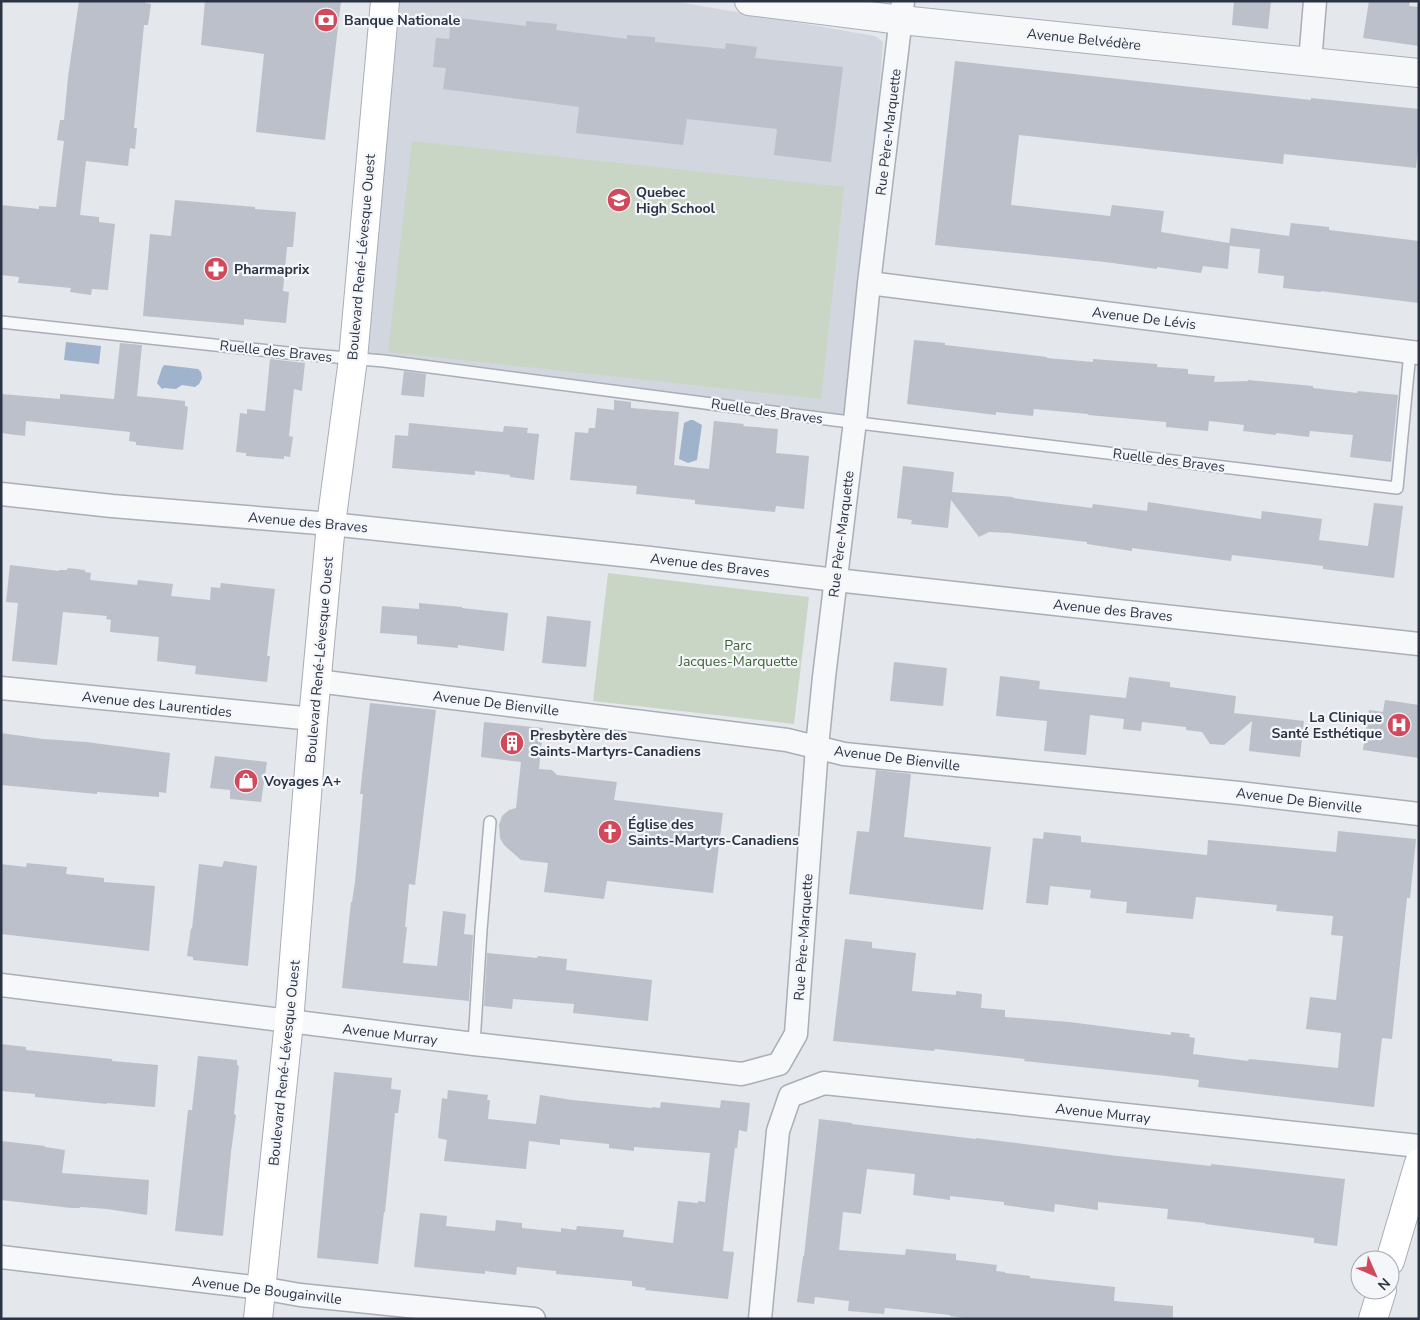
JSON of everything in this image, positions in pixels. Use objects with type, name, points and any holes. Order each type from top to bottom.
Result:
[{"type":"main road","name":"Boulevard René-Lévesque Ouest","points":[[258,1319],[289,1022],[313,719],[331,524],[353,358],[384,1]]},
{"type":"main road","points":[[1393,1250],[1419,1162]]},
{"type":"main road","points":[[1373,1319],[1379,1300]]},
{"type":"street","name":"Avenue Belvédère","points":[[749,1],[902,11],[1310,62],[1419,73]]},
{"type":"street","points":[[1310,62],[1315,1]]},
{"type":"street","name":"Rue Père-Marquette","points":[[779,1064],[796,1034],[817,747],[855,422],[869,283],[902,11]]},
{"type":"street","name":"Avenue De Lévis","points":[[869,283],[1414,353]]},
{"type":"street","name":"Avenue des Braves","points":[[1,494],[112,506],[331,524],[1419,644]]},
{"type":"street","name":"Avenue De Bienville","points":[[317,681],[787,740],[844,754],[1239,793],[1419,814]]},
{"type":"street","name":"Avenue des Laurentides","points":[[1,688],[313,719]]},
{"type":"street","name":"Avenue Murray","points":[[1,985],[289,1022],[742,1074],[779,1064]]},
{"type":"street","name":"Avenue Murray","points":[[760,1319],[778,1131],[790,1096],[824,1083],[1419,1146]]},
{"type":"street","name":"Avenue De Bougainville","points":[[1,1256],[261,1288],[300,1295],[534,1319]]},
{"type":"lane","name":"Ruelle des Braves","points":[[1,322],[384,361],[855,422],[1397,488],[1414,353]]},
{"type":"lane","points":[[474,1044],[490,822]]},
{"type":"shaded area","name":"Quebec High School","points":[[385,1],[672,1],[875,36],[883,42],[855,421],[353,359]]},
{"type":"green space","points":[[412,141],[844,187],[821,399],[388,352]]},
{"type":"green space","name":"Parc Jacques-Marquette","points":[[608,573],[809,597],[794,724],[593,701]]},
{"type":"water","points":[[66,342],[101,346],[99,364],[64,360]]},
{"type":"water","points":[[164,365],[198,369],[201,372],[202,378],[195,387],[182,385],[176,389],[162,389],[157,383]]},
{"type":"water","points":[[690,420],[702,425],[697,460],[688,463],[679,459],[684,423]]},
{"type":"building","points":[[79,1],[145,1],[145,3],[151,4],[148,25],[144,25],[134,128],[137,128],[135,149],[130,148],[128,166],[86,161],[80,215],[99,217],[99,222],[115,224],[108,290],[92,289],[91,295],[70,292],[71,288],[18,283],[19,277],[1,275],[1,205],[39,209],[39,206],[56,207],[64,141],[57,140],[60,120],[64,120]]},
{"type":"building","points":[[205,1],[341,1],[325,140],[256,132],[264,54],[201,45]]},
{"type":"building","points":[[1234,1],[1271,1],[1268,29],[1232,25]]},
{"type":"building","points":[[1369,1],[1410,1],[1409,6],[1419,7],[1419,46],[1363,38]]},
{"type":"building","points":[[451,17],[526,26],[526,21],[557,24],[556,30],[627,39],[627,35],[655,37],[655,42],[725,49],[726,43],[757,47],[755,58],[843,67],[831,162],[774,155],[777,129],[687,119],[683,145],[576,133],[579,107],[443,89],[446,68],[433,67],[436,38],[449,39]]},
{"type":"building","points":[[955,61],[1311,100],[1311,98],[1419,109],[1419,140],[1416,168],[1284,154],[1283,164],[1019,135],[1011,205],[1110,216],[1112,205],[1164,211],[1161,232],[1229,243],[1231,228],[1289,236],[1291,223],[1329,227],[1329,230],[1419,241],[1419,303],[1283,288],[1284,276],[1258,273],[1260,249],[1230,246],[1228,269],[1203,266],[1201,273],[935,245]]},
{"type":"building","name":"Pharmaprix","points":[[175,200],[296,212],[293,247],[287,247],[283,291],[289,292],[286,323],[244,319],[244,325],[143,316],[150,234],[171,236]]},
{"type":"building","points":[[914,340],[1047,358],[1093,362],[1093,359],[1157,364],[1157,367],[1188,369],[1188,374],[1215,376],[1214,382],[1248,380],[1313,386],[1313,388],[1357,393],[1358,391],[1398,395],[1391,462],[1350,457],[1353,435],[1310,431],[1309,437],[1276,433],[1276,435],[1243,431],[1244,425],[1209,421],[1208,431],[1166,427],[1166,422],[1034,409],[1033,416],[996,412],[996,415],[907,404]]},
{"type":"building","points":[[120,343],[142,345],[137,396],[185,401],[185,406],[188,407],[183,450],[136,445],[136,442],[129,441],[130,432],[26,421],[25,436],[1,433],[1,394],[60,399],[60,394],[114,399]]},
{"type":"building","points":[[270,359],[305,363],[302,391],[294,389],[289,436],[293,437],[290,457],[284,456],[284,459],[246,456],[246,453],[236,452],[240,413],[247,414],[247,409],[265,411]]},
{"type":"building","points":[[404,371],[426,374],[424,397],[401,395]]},
{"type":"building","points":[[614,400],[631,402],[631,408],[679,412],[674,465],[709,469],[714,421],[778,429],[776,453],[809,456],[804,509],[776,506],[775,512],[695,504],[695,500],[636,494],[637,486],[570,480],[575,432],[588,433],[589,428],[595,428],[597,408],[614,410]]},
{"type":"building","points":[[409,423],[503,432],[504,426],[528,428],[527,433],[539,434],[534,480],[475,471],[475,475],[392,468],[395,435],[408,436]]},
{"type":"building","points":[[903,466],[954,472],[952,492],[1013,497],[1092,508],[1093,504],[1147,511],[1148,502],[1261,519],[1262,511],[1322,519],[1319,540],[1368,546],[1374,503],[1403,506],[1394,578],[1323,569],[1323,566],[1232,555],[1231,561],[1132,548],[1132,551],[1087,544],[1087,542],[1010,533],[989,532],[979,537],[951,500],[948,528],[911,524],[912,520],[897,518]]},
{"type":"building","points":[[10,565],[59,571],[67,570],[68,568],[85,570],[85,572],[91,573],[90,580],[137,585],[138,580],[173,584],[171,596],[210,600],[211,587],[220,588],[221,583],[275,589],[267,656],[270,656],[267,682],[195,674],[196,666],[157,661],[159,637],[110,632],[111,620],[106,619],[107,616],[63,612],[57,665],[12,661],[18,603],[6,602]]},
{"type":"building","points":[[419,603],[508,613],[504,651],[458,645],[458,648],[417,644],[417,636],[380,633],[382,606],[419,609]]},
{"type":"building","points":[[547,616],[591,621],[586,667],[542,663]]},
{"type":"building","points":[[894,662],[947,668],[943,706],[890,701]]},
{"type":"building","points":[[1000,676],[1040,681],[1039,689],[1126,698],[1129,677],[1170,682],[1170,687],[1236,696],[1234,713],[1304,721],[1300,757],[1249,751],[1252,721],[1224,745],[1210,744],[1202,732],[1186,730],[1186,727],[1142,722],[1141,731],[1123,729],[1124,719],[1090,715],[1086,755],[1044,751],[1047,721],[996,716]]},
{"type":"building","points":[[1385,700],[1419,705],[1419,758],[1363,750],[1369,710],[1383,712]]},
{"type":"building","points":[[370,703],[436,710],[415,885],[409,884],[403,963],[437,966],[443,911],[466,914],[464,934],[473,935],[469,1001],[342,988],[351,902],[355,882],[363,794],[360,794]]},
{"type":"building","name":"Église des Saints-Martyrs-Canadiens","points":[[484,722],[543,728],[539,769],[552,770],[557,775],[617,782],[614,800],[723,813],[713,893],[607,881],[604,899],[544,892],[548,863],[521,860],[504,845],[500,838],[499,825],[502,816],[509,810],[516,808],[521,762],[481,757]]},
{"type":"building","points":[[1,733],[170,753],[166,793],[159,792],[159,797],[97,792],[97,794],[1,785]]},
{"type":"building","points":[[215,756],[267,762],[261,802],[230,799],[230,790],[210,788]]},
{"type":"building","points":[[876,770],[911,774],[904,837],[991,847],[983,910],[849,894],[857,831],[869,832]]},
{"type":"building","points":[[1338,831],[1416,839],[1410,898],[1407,898],[1392,1039],[1382,1038],[1374,1107],[1198,1087],[1199,1080],[1024,1061],[1025,1059],[935,1049],[934,1051],[833,1041],[845,939],[872,942],[872,948],[916,953],[912,991],[956,995],[956,991],[982,994],[981,1008],[1005,1010],[1005,1017],[1069,1022],[1171,1035],[1171,1032],[1190,1034],[1189,1037],[1195,1038],[1193,1054],[1248,1061],[1249,1059],[1338,1068],[1341,1033],[1306,1029],[1310,997],[1336,1000],[1343,936],[1331,935],[1333,916],[1276,911],[1277,905],[1196,897],[1193,919],[1126,913],[1127,902],[1090,898],[1091,890],[1050,886],[1048,905],[1026,903],[1033,838],[1043,839],[1044,832],[1081,836],[1081,842],[1207,855],[1208,840],[1336,852]]},
{"type":"building","points":[[224,861],[257,866],[248,966],[193,960],[193,957],[187,956],[199,864],[222,867]]},
{"type":"building","points":[[27,863],[67,867],[66,874],[104,878],[104,882],[155,886],[149,951],[1,934],[1,864],[26,867]]},
{"type":"building","points":[[487,953],[567,959],[566,970],[652,980],[648,1021],[573,1013],[574,1004],[513,999],[512,1009],[484,1006]]},
{"type":"building","points":[[1,1044],[26,1047],[26,1050],[158,1065],[155,1107],[35,1097],[35,1094],[1,1091]]},
{"type":"building","points":[[198,1056],[237,1060],[237,1065],[239,1066],[234,1114],[236,1115],[223,1236],[175,1231],[188,1110],[192,1110]]},
{"type":"building","points":[[334,1072],[392,1078],[391,1089],[401,1090],[398,1113],[395,1113],[378,1264],[317,1258]]},
{"type":"building","points":[[448,1090],[488,1095],[487,1100],[490,1100],[488,1119],[536,1124],[540,1095],[652,1108],[660,1108],[661,1102],[720,1108],[721,1100],[750,1103],[747,1132],[739,1130],[737,1148],[735,1148],[728,1204],[723,1251],[734,1252],[728,1299],[645,1290],[646,1288],[632,1286],[632,1281],[556,1274],[556,1271],[517,1267],[516,1275],[485,1271],[485,1274],[414,1267],[420,1213],[447,1216],[446,1226],[495,1231],[496,1220],[522,1223],[522,1228],[561,1232],[561,1228],[576,1230],[577,1226],[624,1230],[623,1237],[673,1243],[678,1201],[705,1202],[710,1153],[634,1147],[634,1151],[609,1148],[609,1144],[560,1139],[560,1145],[529,1141],[526,1169],[444,1161],[447,1140],[438,1138],[442,1098],[447,1099]]},
{"type":"building","points":[[819,1119],[1118,1156],[1345,1179],[1337,1246],[1314,1243],[1314,1238],[1167,1219],[1168,1209],[1098,1202],[1098,1210],[1055,1204],[1054,1212],[1004,1205],[1004,1202],[950,1196],[950,1200],[913,1195],[915,1174],[867,1169],[861,1214],[843,1212],[839,1250],[905,1255],[906,1249],[956,1254],[956,1260],[997,1265],[996,1271],[1005,1273],[1030,1276],[1030,1278],[1115,1287],[1114,1301],[1173,1306],[1173,1319],[971,1319],[885,1308],[884,1314],[848,1311],[849,1301],[815,1297],[814,1304],[797,1302]]},
{"type":"building","points":[[1,1141],[65,1150],[62,1173],[149,1180],[147,1215],[107,1209],[71,1208],[1,1200]]},
{"type":"place","name":"Banque Nationale","points":[[326,20]]},
{"type":"place","name":"Quebec High School","points":[[619,200]]},
{"type":"place","name":"Pharmaprix","points":[[216,269]]},
{"type":"place","name":"La Clinique Santé Esthétique","points":[[1399,725]]},
{"type":"place","name":"Presbytère des Saints-Martyrs-Canadiens","points":[[512,743]]},
{"type":"place","name":"Voyages A+","points":[[246,781]]},
{"type":"place","name":"Église des Saints-Martyrs-Canadiens","points":[[610,832]]}]
